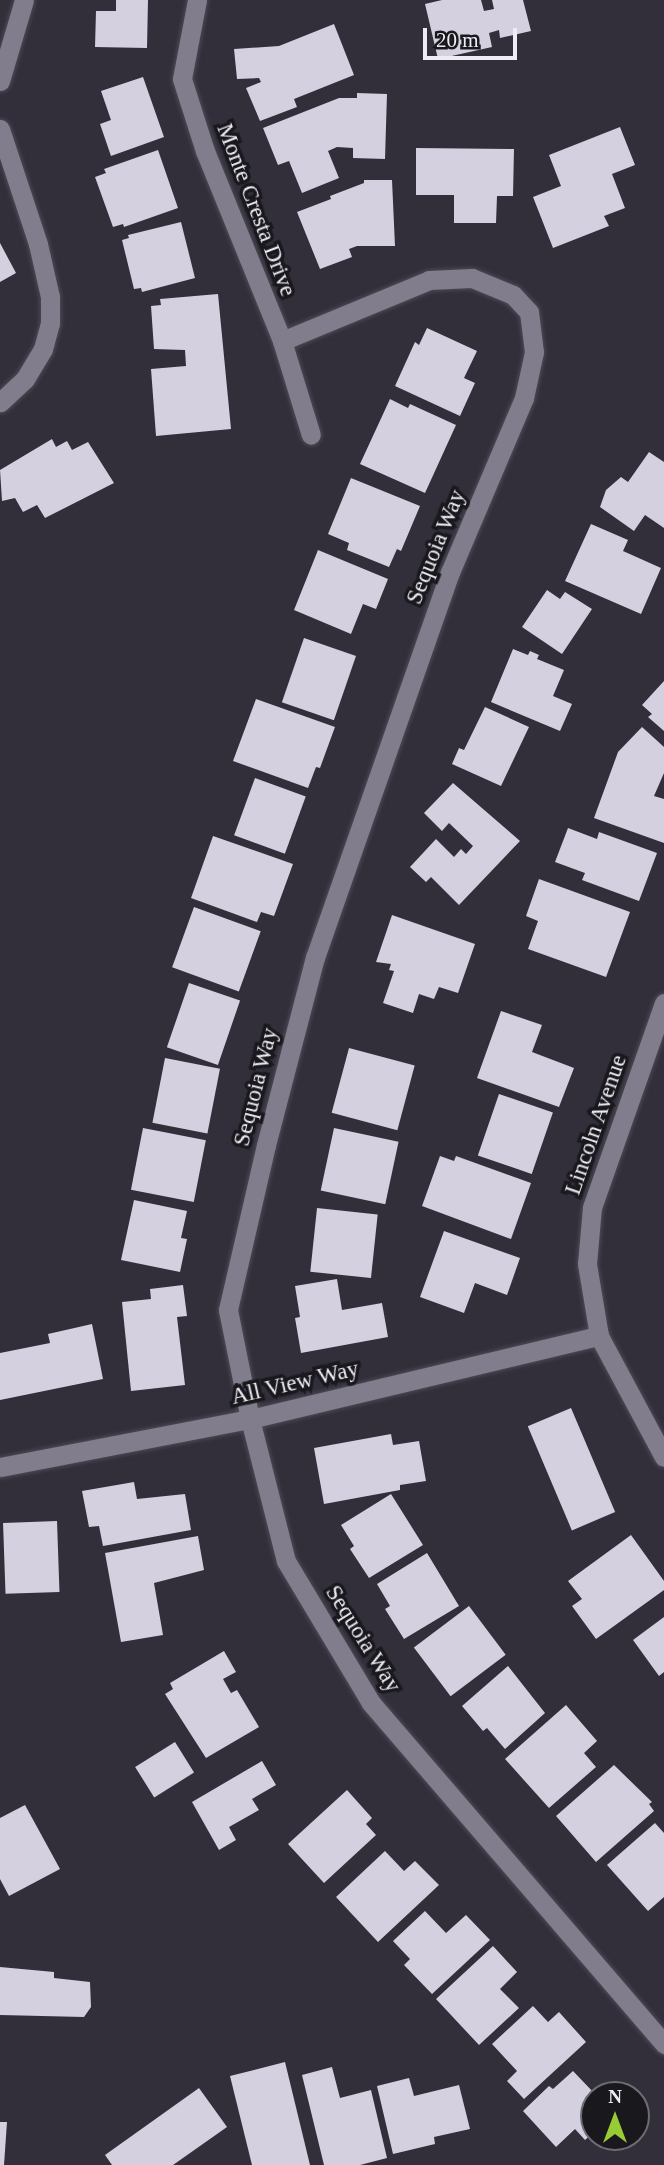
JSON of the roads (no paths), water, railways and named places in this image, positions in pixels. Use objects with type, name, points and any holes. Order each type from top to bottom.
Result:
[{"type":"street","points":[[0,81],[24,0]]},
{"type":"street","name":"Monte Cresta Drive","points":[[197,0],[182,79],[205,151],[282,341],[310,435]]},
{"type":"street","points":[[0,129],[38,244],[50,297],[50,323],[43,349],[24,379],[0,402]]},
{"type":"street","name":"Sequoia Way","points":[[282,341],[429,280],[472,278],[513,295],[529,312],[534,352],[524,398],[450,572],[315,957],[266,1145],[228,1310],[250,1419],[286,1561],[372,1703],[664,2044]]},
{"type":"street","name":"Lincoln Avenue","points":[[664,1003],[592,1207],[587,1264],[599,1336],[664,1457]]},
{"type":"street","name":"All View Way","points":[[0,1467],[250,1419],[599,1336]]}]
